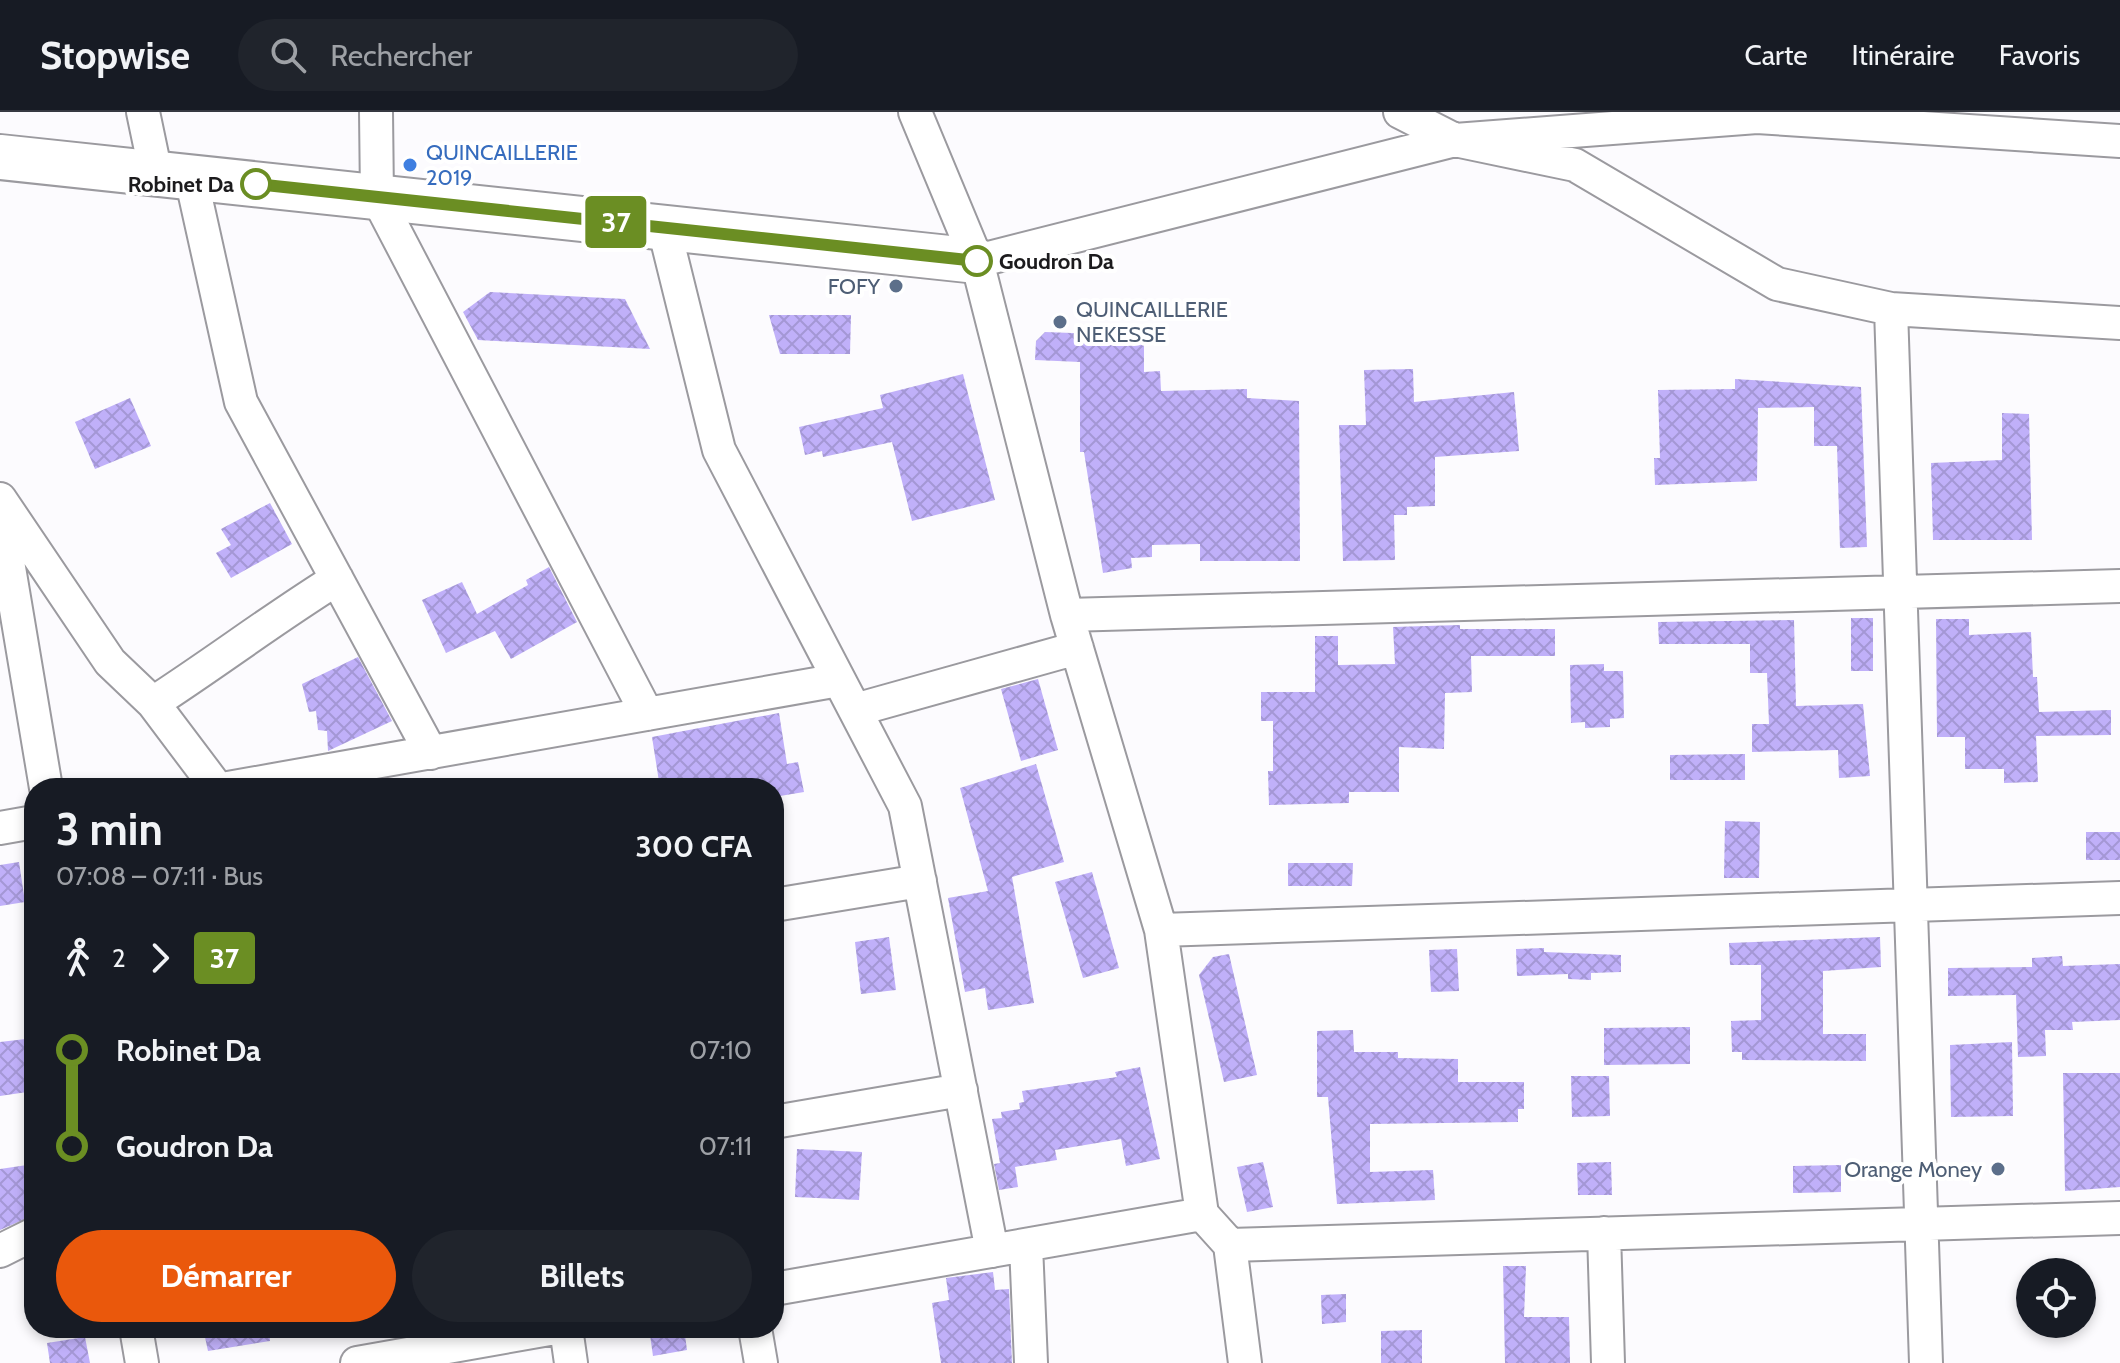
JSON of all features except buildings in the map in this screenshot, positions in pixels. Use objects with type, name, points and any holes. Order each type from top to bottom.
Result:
[{"type":"street","points":[[143,112],[173,175],[241,402],[431,753]]},
{"type":"street","points":[[376,112],[377,197],[647,714]]},
{"type":"street","points":[[915,112],[977,261],[1067,615],[1161,930],[1202,1214],[1230,1245],[1245,1363]]},
{"type":"street","points":[[1400,112],[1455,140],[1575,165],[1777,284],[1891,309],[2120,323]]},
{"type":"street","points":[[0,157],[977,261],[1455,140],[1757,115],[2120,141]]},
{"type":"street","points":[[664,228],[719,450],[905,806],[992,1251]]},
{"type":"street","points":[[1891,309],[1926,1363]]},
{"type":"street","points":[[0,499],[110,662],[153,703],[209,778]]},
{"type":"street","points":[[0,514],[44,778]]},
{"type":"street","points":[[153,703],[220,660],[273,619],[337,579]]},
{"type":"street","points":[[1067,615],[2120,586]]},
{"type":"street","points":[[855,710],[1077,648]]},
{"type":"street","points":[[286,778],[839,680]]},
{"type":"street","points":[[0,828],[24,824]]},
{"type":"street","points":[[784,903],[920,881]]},
{"type":"street","points":[[1161,930],[2120,898]]},
{"type":"street","points":[[784,1120],[961,1090]]},
{"type":"street","points":[[784,1287],[1202,1214]]},
{"type":"street","points":[[1230,1245],[2120,1218]]},
{"type":"street","points":[[1604,1233],[1608,1363]]},
{"type":"street","points":[[0,1251],[24,1239]]},
{"type":"street","points":[[1026,1245],[1031,1363]]},
{"type":"street","points":[[138,1338],[142,1363]]},
{"type":"street","points":[[357,1363],[473,1338]]},
{"type":"street","points":[[567,1338],[571,1363]]},
{"type":"street","points":[[757,1338],[761,1363]]},
{"type":"bus line","name":"37","points":[[256,184],[977,261]]},
{"type":"place","name":"QUINCAILLERIE 2019","points":[[410,165]]},
{"type":"place","name":"Robinet Da","points":[[256,184]]},
{"type":"place","name":"Goudron Da","points":[[977,261]]},
{"type":"place","name":"FOFY","points":[[896,286]]},
{"type":"place","name":"QUINCAILLERIE NEKESSE","points":[[1060,322]]},
{"type":"place","name":"Orange Money","points":[[1998,1169]]}]
